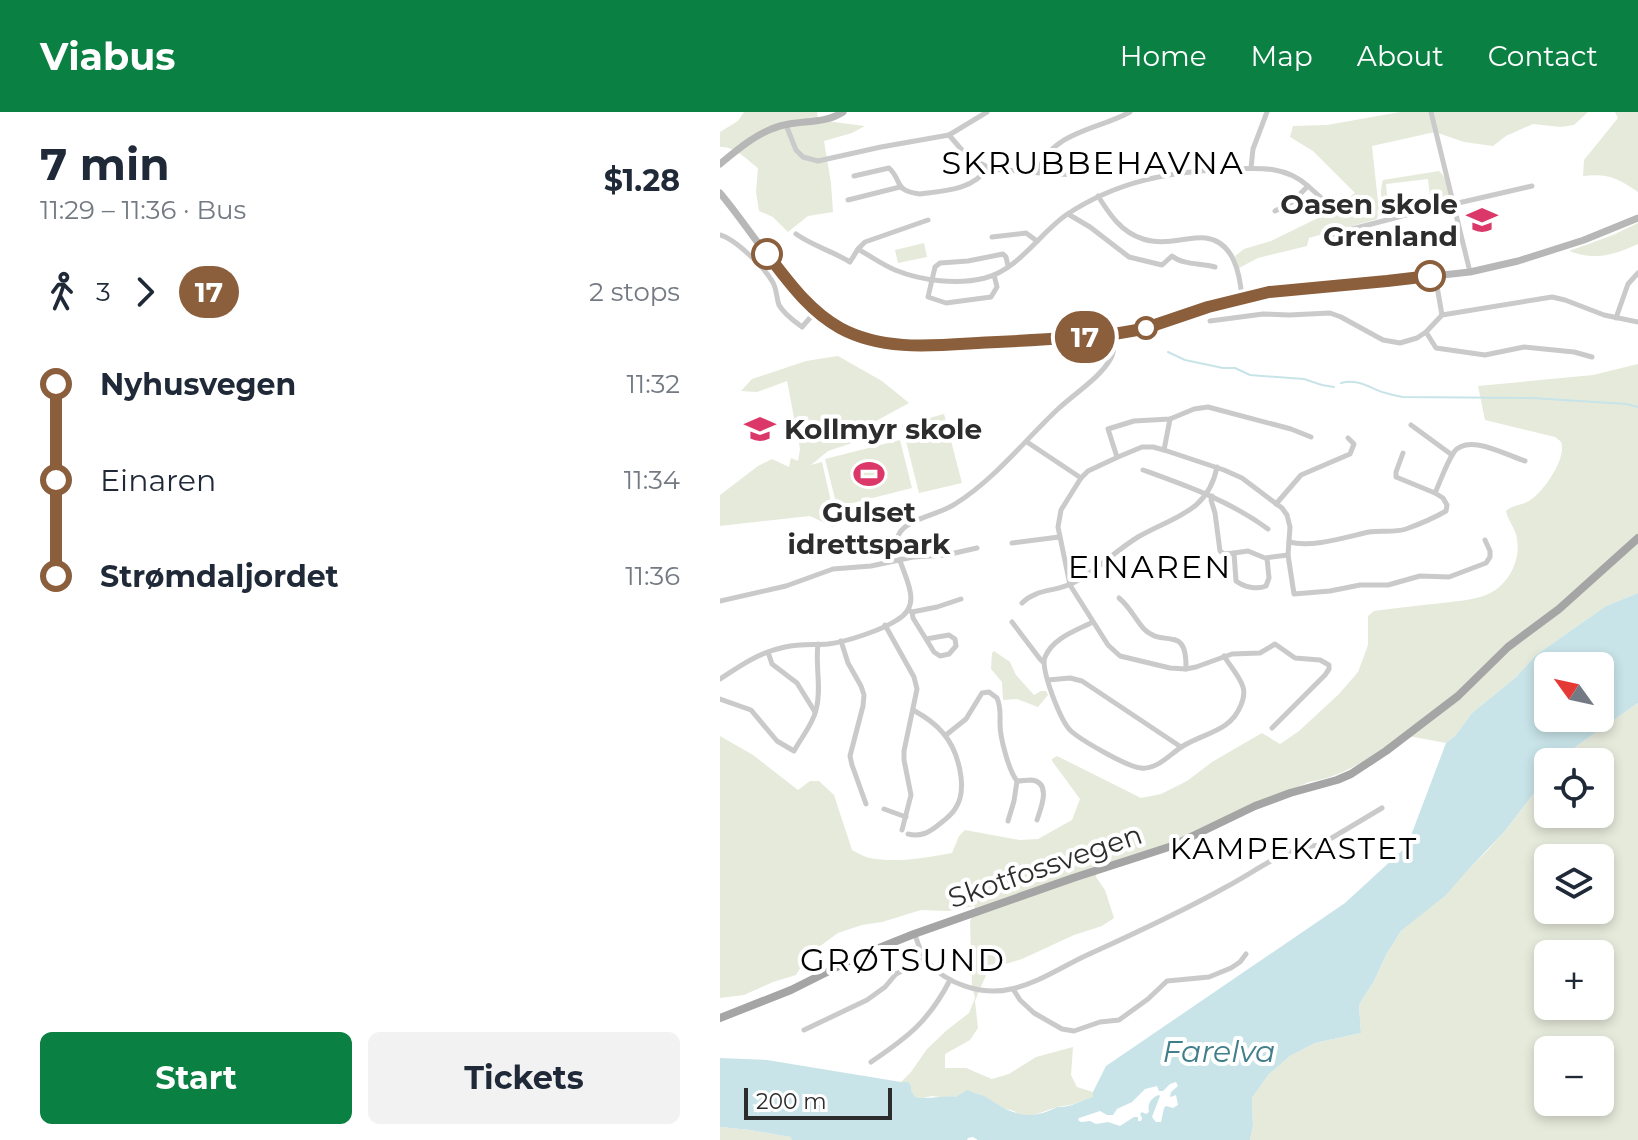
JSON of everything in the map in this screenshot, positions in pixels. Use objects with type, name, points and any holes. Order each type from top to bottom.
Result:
[{"type":"main road","name":"Skotfossvegen","points":[[720,1018],[791,990],[859,956],[914,934],[1172,846],[1255,806],[1351,774],[1458,696],[1508,647],[1559,609],[1638,538]]},
{"type":"street","points":[[720,164],[768,130],[830,119],[843,112]]},
{"type":"street","points":[[786,125],[796,150],[803,157],[818,161],[949,135],[987,112]]},
{"type":"street","points":[[1038,173],[1046,154],[1059,143],[1130,112]]},
{"type":"street","points":[[1251,168],[1253,149],[1267,112]]},
{"type":"street","points":[[1431,112],[1470,272]]},
{"type":"street","points":[[949,135],[967,156],[987,168],[1074,175]]},
{"type":"street","points":[[854,176],[889,168],[900,187],[920,194],[955,188],[977,180],[987,168]]},
{"type":"street","points":[[858,249],[895,270],[932,279],[968,281],[994,275],[1068,214],[1098,196],[1163,175],[1251,168],[1286,172],[1297,177],[1327,203]]},
{"type":"street","points":[[1275,211],[1292,202],[1308,186]]},
{"type":"street","points":[[1333,234],[1532,186]]},
{"type":"street","points":[[848,200],[900,187]]},
{"type":"street","points":[[720,193],[790,283],[816,311],[858,336],[905,345],[1114,334],[1143,329],[1198,310],[1269,292],[1470,272],[1548,253],[1638,218]]},
{"type":"street","points":[[1098,196],[1112,217],[1129,233],[1150,241],[1203,238],[1225,247],[1233,259],[1242,298]]},
{"type":"street","points":[[1068,214],[1129,257],[1162,265],[1172,256]]},
{"type":"street","points":[[796,234],[850,262],[865,242],[928,220]]},
{"type":"street","points":[[992,237],[1026,233],[1037,241]]},
{"type":"street","points":[[721,235],[735,243],[770,277],[779,305],[790,318],[802,327],[816,311]]},
{"type":"street","points":[[1171,241],[1172,256]]},
{"type":"street","points":[[994,275],[997,287],[991,297],[946,303],[928,297],[935,267],[940,263],[1003,254],[1008,266]]},
{"type":"street","points":[[1172,256],[1183,262],[1215,267]]},
{"type":"street","points":[[1616,318],[1628,284],[1638,273]]},
{"type":"street","points":[[1435,275],[1442,315]]},
{"type":"street","points":[[1210,321],[1263,314],[1335,314],[1394,343],[1413,341],[1442,315],[1552,297],[1597,313],[1638,322]]},
{"type":"street","points":[[1426,332],[1436,348],[1449,351],[1485,355],[1524,347],[1592,357]]},
{"type":"street","points":[[926,639],[949,635],[955,639],[956,646],[952,653],[940,656],[934,652],[926,639],[910,611],[910,589],[896,541],[902,529],[954,505],[985,481],[1107,364],[1114,351],[1114,334]]},
{"type":"street","points":[[1117,457],[1108,429],[1134,421],[1170,419],[1194,409],[1215,408],[1311,437]]},
{"type":"street","points":[[1164,450],[1170,419]]},
{"type":"street","points":[[1411,425],[1452,455]]},
{"type":"street","points":[[1276,504],[1301,475],[1350,454],[1354,444],[1348,438]]},
{"type":"street","points":[[1027,442],[1081,478]]},
{"type":"street","points":[[1435,493],[1452,455],[1460,446],[1473,443],[1525,461]]},
{"type":"street","points":[[1272,728],[1325,675],[1330,667],[1327,663],[1295,658],[1275,644],[1260,653],[1232,654],[1186,669],[1120,656],[1111,649],[1070,585],[1059,537],[1061,510],[1081,478],[1095,467],[1117,457],[1142,447],[1153,447],[1242,478],[1289,518],[1288,555],[1294,594],[1360,585],[1388,585],[1420,576],[1445,578],[1483,565],[1490,554],[1485,540]]},
{"type":"street","points":[[1289,542],[1320,541],[1373,531],[1406,529],[1446,511],[1446,503],[1435,493],[1396,477],[1403,453]]},
{"type":"street","points":[[1217,467],[1210,495],[1220,551],[1224,554],[1248,551],[1267,558],[1288,555]]},
{"type":"street","points":[[1143,470],[1210,495],[1268,529]]},
{"type":"street","points":[[1022,603],[1038,592],[1070,585],[1138,538],[1185,513],[1210,495]]},
{"type":"street","points":[[1012,543],[1059,537]]},
{"type":"street","points":[[720,601],[786,586],[829,570],[977,548]]},
{"type":"street","points":[[1234,553],[1235,579],[1241,585],[1250,587],[1268,585],[1267,558]]},
{"type":"street","points":[[1119,598],[1149,633],[1181,643],[1186,669]]},
{"type":"street","points":[[720,679],[748,660],[786,646],[841,641],[900,619],[910,611],[961,599]]},
{"type":"street","points":[[1012,622],[1043,662],[1069,730],[1140,768],[1151,767],[1181,747],[1231,722],[1244,695],[1243,687],[1224,656]]},
{"type":"street","points":[[1043,662],[1055,642],[1094,622]]},
{"type":"street","points":[[885,625],[914,677],[917,691],[903,756],[911,791],[905,832],[921,835],[955,810],[962,790],[962,778],[946,735],[913,710]]},
{"type":"street","points":[[841,641],[864,695],[850,756],[866,804]]},
{"type":"street","points":[[720,699],[751,710],[777,741],[794,751],[816,714],[818,644]]},
{"type":"street","points":[[768,652],[772,664],[802,689],[816,714]]},
{"type":"street","points":[[1048,680],[1070,678],[1082,681],[1181,747]]},
{"type":"street","points":[[946,735],[966,719],[982,693],[994,694],[1000,704],[1001,733],[1017,781],[1008,821]]},
{"type":"street","points":[[1017,781],[1034,781],[1042,788],[1044,797],[1037,820]]},
{"type":"street","points":[[914,934],[925,959],[950,980],[977,989],[1013,989],[1223,889],[1286,852],[1320,845],[1382,808]]},
{"type":"street","points":[[884,809],[906,817]]},
{"type":"street","points":[[1013,989],[1034,1013],[1062,1029],[1074,1031],[1100,1022],[1119,1020],[1167,981],[1205,979],[1231,968],[1246,954]]},
{"type":"street","points":[[804,1030],[867,1000],[896,974],[925,959]]},
{"type":"street","points":[[871,1062],[920,1025],[950,980]]},
{"type":"shaded area","points":[[744,112],[817,112],[818,120],[865,126],[824,141],[833,212],[808,216],[788,232],[773,217],[759,211],[756,192],[758,168],[735,151],[720,147],[720,132],[738,121]]},
{"type":"shaded area","points":[[1400,112],[1588,112],[1574,125],[1533,124],[1506,136],[1493,146],[1464,142],[1435,132],[1372,146],[1379,211],[1377,219],[1309,238],[1307,246],[1258,258],[1239,268],[1235,256],[1244,249],[1271,241],[1322,216],[1355,193],[1313,151],[1290,137],[1293,126],[1327,125]]},
{"type":"shaded area","points":[[1615,112],[1638,112],[1638,192],[1612,178],[1583,176],[1584,160],[1618,118]]},
{"type":"shaded area","points":[[1439,171],[1448,186],[1448,203],[1431,207],[1428,179],[1386,184],[1389,216],[1382,199],[1383,180]]},
{"type":"shaded area","points":[[1638,223],[1638,244],[1629,248],[1596,256],[1569,251],[1613,235]]},
{"type":"shaded area","points":[[924,243],[927,257],[898,263],[895,250]]},
{"type":"shaded area","points":[[838,356],[882,381],[909,403],[865,427],[864,439],[828,451],[811,465],[822,462],[832,506],[823,510],[839,523],[833,527],[810,516],[720,526],[720,495],[772,459],[789,467],[791,458],[798,461],[800,449],[787,381],[757,392],[741,391],[752,379],[806,361]]},
{"type":"shaded area","points":[[1638,364],[1638,593],[1606,606],[1540,652],[1534,652],[1534,657],[1516,677],[1472,713],[1446,743],[1403,735],[1347,770],[1309,782],[1181,839],[1097,866],[1096,877],[1105,890],[1114,918],[1102,926],[996,967],[986,975],[975,1001],[978,1028],[970,1040],[945,1054],[945,1068],[966,1068],[992,1079],[1009,1074],[1036,1057],[1073,1047],[1071,1075],[1077,1087],[1093,1092],[1094,1097],[1021,1116],[999,1107],[980,1094],[963,1093],[947,1098],[915,1097],[901,1082],[927,1049],[969,1013],[975,998],[970,922],[975,906],[948,911],[921,910],[838,933],[805,960],[796,975],[744,995],[720,998],[720,736],[753,755],[798,790],[810,781],[819,781],[834,795],[852,850],[880,859],[911,859],[952,853],[965,830],[1020,840],[1038,839],[1072,820],[1080,799],[1052,761],[1057,756],[1141,798],[1161,794],[1262,733],[1280,744],[1299,731],[1358,672],[1368,645],[1368,616],[1374,611],[1476,598],[1500,586],[1511,573],[1518,548],[1506,511],[1529,501],[1540,492],[1555,469],[1562,445],[1555,437],[1485,420],[1478,386],[1593,375]]},
{"type":"shaded area","points":[[944,414],[962,483],[919,493],[902,425]]},
{"type":"shaded area","name":"Gulset idrettspark","points":[[900,440],[912,488],[837,507],[825,459]]},
{"type":"shaded area","points":[[994,651],[1010,662],[1016,675],[1034,695],[1046,691],[1048,695],[1038,707],[1017,699],[1003,700],[1002,682],[991,669]]},
{"type":"shaded area","points":[[1638,703],[1638,1140],[1250,1140],[1252,1098],[1269,1074],[1290,1056],[1315,1043],[1361,1033],[1359,1005],[1401,931],[1485,853],[1534,793],[1534,828],[1614,828],[1614,748],[1575,748],[1597,732],[1614,732],[1614,720]]},
{"type":"shaded area","points":[[720,1127],[792,1137],[792,1140],[720,1140]]},
{"type":"water","name":"Farelva","points":[[1638,593],[1638,703],[1614,720],[1614,652],[1540,652],[1606,606]]},
{"type":"water","name":"Farelva","points":[[1534,657],[1534,732],[1597,732],[1575,748],[1534,748],[1534,793],[1504,832],[1446,895],[1401,931],[1359,1005],[1361,1033],[1315,1043],[1290,1056],[1269,1074],[1252,1098],[1250,1140],[978,1140],[973,1137],[967,1140],[792,1140],[791,1137],[720,1127],[720,1058],[767,1060],[908,1082],[915,1097],[920,1098],[955,1097],[968,1090],[1012,1112],[1029,1115],[1093,1097],[1106,1066],[1345,903],[1407,846],[1446,743],[1472,713],[1516,677]],"holes":[[[1176,1082],[1178,1086],[1170,1096],[1176,1095],[1178,1105],[1173,1108],[1166,1106],[1161,1122],[1156,1122],[1152,1117],[1159,1095],[1150,1102],[1149,1112],[1140,1114],[1141,1121],[1134,1117],[1120,1126],[1078,1120],[1100,1111],[1113,1115],[1145,1089],[1157,1086],[1159,1091],[1163,1091]]]},
{"type":"waterway","points":[[1168,352],[1185,360],[1235,368],[1250,375],[1304,379],[1334,387]]},
{"type":"waterway","points":[[1341,383],[1367,385],[1403,397],[1532,398],[1638,407]]},
{"type":"bus line","name":"17","points":[[767,254],[807,303],[841,329],[858,336],[905,345],[1114,334],[1143,329],[1208,307],[1269,292],[1430,276]]},
{"type":"place","name":"Oasen skole Grenland","points":[[1482,220]]},
{"type":"place","name":"Kollmyr skole","points":[[760,429]]},
{"type":"place","name":"Gulset idrettspark","points":[[869,474]]},
{"type":"district","name":"SKRUBBEHAVNA","points":[[1093,163]]},
{"type":"district","name":"EINAREN","points":[[1150,567]]},
{"type":"district","name":"KAMPEKASTET","points":[[1294,849]]},
{"type":"district","name":"GRØTSUND","points":[[903,960]]}]
